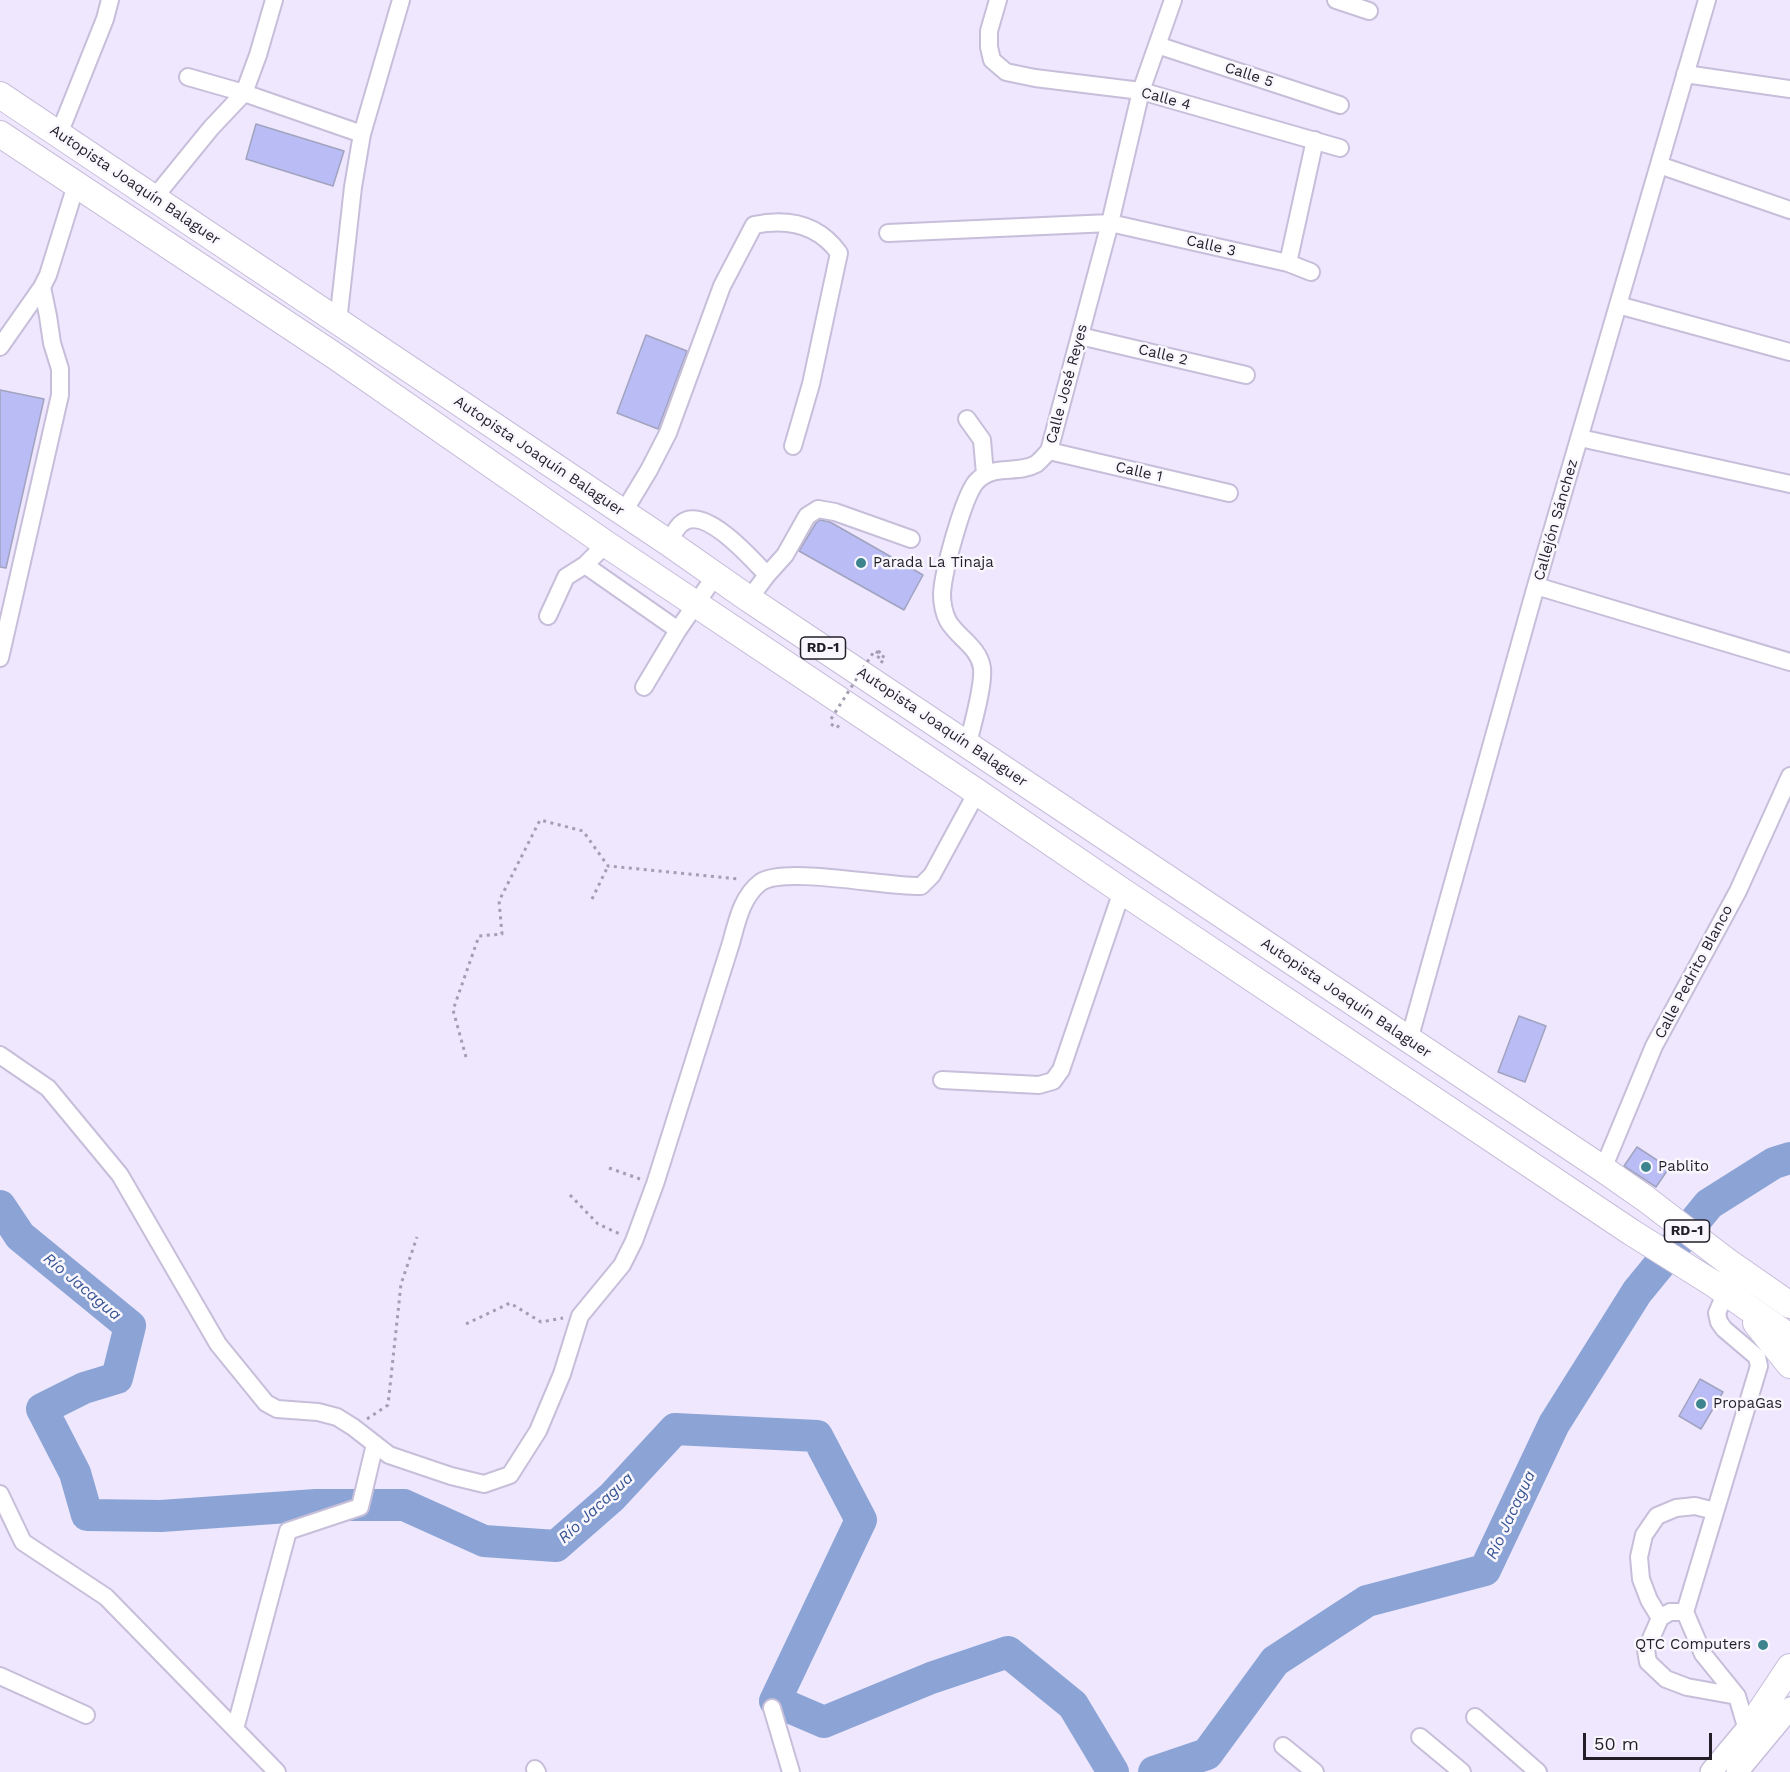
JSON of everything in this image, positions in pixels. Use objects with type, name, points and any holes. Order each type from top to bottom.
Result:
[{"type":"highway","name":"Autopista Joaquín Balaguer","points":[[0,95],[749,599],[1603,1169],[1790,1305]]},
{"type":"highway","name":"RD-1","points":[[0,134],[335,356],[606,544],[1790,1337]]},
{"type":"highway","points":[[1726,1292],[1790,1365]]},
{"type":"highway","points":[[1755,1730],[1790,1667]]},
{"type":"main road","points":[[1737,1772],[1755,1730],[1790,1676]]},
{"type":"main road","points":[[1711,1772],[1755,1730],[1790,1708]]},
{"type":"street","points":[[59,134],[105,19],[110,0]]},
{"type":"street","points":[[154,198],[211,128],[244,93],[274,0]]},
{"type":"street","points":[[338,322],[352,187],[362,134],[400,0]]},
{"type":"street","name":"Calle 4","points":[[998,0],[989,31],[989,47],[992,60],[1006,72],[1035,78],[1141,91],[1340,148]]},
{"type":"street","name":"Calle José Reyes","points":[[985,474],[996,470],[1036,464],[1049,451],[1110,223],[1141,91],[1173,0]]},
{"type":"street","points":[[1336,0],[1369,11]]},
{"type":"street","name":"Callejón Sánchez","points":[[1409,1040],[1536,586],[1707,0]]},
{"type":"street","name":"Calle 5","points":[[1157,45],[1340,105]]},
{"type":"street","points":[[1685,74],[1790,88]]},
{"type":"street","points":[[188,77],[244,93],[362,134]]},
{"type":"street","points":[[1288,263],[1315,140]]},
{"type":"street","points":[[1659,165],[1790,210]]},
{"type":"street","points":[[0,347],[48,275],[76,185]]},
{"type":"street","points":[[623,513],[650,470],[668,433],[722,286],[754,225],[771,221],[795,223],[816,230],[831,241],[839,252],[811,384],[793,446]]},
{"type":"street","name":"Calle 3","points":[[888,233],[1110,223],[1288,263],[1311,272]]},
{"type":"street","points":[[0,658],[60,395],[60,369],[52,343],[42,287]]},
{"type":"street","points":[[1618,305],[1790,352]]},
{"type":"street","name":"Calle 2","points":[[1080,336],[1246,375]]},
{"type":"street","points":[[967,419],[982,440],[985,474],[976,482],[967,497],[944,573],[942,596],[943,609],[949,622],[976,652],[982,668],[968,744]]},
{"type":"street","points":[[1580,438],[1790,484]]},
{"type":"street","name":"Calle 1","points":[[1049,451],[1229,493]]},
{"type":"street","points":[[749,599],[784,555],[807,516],[818,509],[836,512],[910,539]]},
{"type":"street","points":[[669,543],[684,521],[701,521],[724,534],[767,575]]},
{"type":"street","points":[[548,616],[566,577],[585,565],[606,544]]},
{"type":"street","points":[[585,565],[678,630]]},
{"type":"street","points":[[644,687],[678,630],[715,576]]},
{"type":"street","points":[[1536,586],[1790,663]]},
{"type":"street","name":"Calle Pedrito Blanco","points":[[1603,1169],[1654,1046],[1738,891],[1790,776]]},
{"type":"street","points":[[0,1055],[48,1088],[120,1175],[218,1344],[266,1403],[277,1410],[318,1412],[337,1417],[354,1427],[389,1455],[451,1476],[484,1484],[510,1475],[538,1431],[562,1374],[580,1316],[622,1265],[634,1241],[656,1184],[740,909],[762,882],[783,875],[903,887],[921,886],[932,875],[977,792]]},
{"type":"street","points":[[942,1080],[1039,1084],[1053,1082],[1061,1070],[1122,891]]},
{"type":"street","points":[[1726,1292],[1717,1313],[1719,1322],[1757,1357],[1759,1366],[1685,1612],[1703,1654],[1737,1696],[1755,1730]]},
{"type":"street","points":[[235,1729],[288,1531],[360,1507],[375,1444]]},
{"type":"street","points":[[0,1494],[23,1542],[106,1597],[278,1772]]},
{"type":"street","points":[[1660,1618],[1649,1600],[1641,1579],[1639,1557],[1644,1535],[1657,1516],[1676,1509],[1695,1506],[1715,1511]]},
{"type":"street","points":[[1685,1612],[1670,1612],[1660,1618],[1646,1650],[1648,1662],[1666,1679],[1687,1687],[1737,1696]]},
{"type":"street","points":[[0,1676],[86,1715]]},
{"type":"street","points":[[772,1708],[791,1772]]},
{"type":"street","points":[[1475,1717],[1538,1772]]},
{"type":"street","points":[[1420,1737],[1462,1772]]},
{"type":"street","points":[[1283,1746],[1315,1772]]},
{"type":"path","points":[[831,719],[873,653],[882,659],[884,656],[878,651],[875,655],[883,660]]},
{"type":"path","points":[[466,1057],[453,1010],[479,936],[502,934],[499,901],[540,820],[583,831],[608,866],[762,882]]},
{"type":"path","points":[[592,899],[608,866]]},
{"type":"path","points":[[609,1168],[656,1184]]},
{"type":"path","points":[[570,1196],[598,1224],[634,1241]]},
{"type":"path","points":[[354,1427],[388,1406],[400,1284],[417,1238]]},
{"type":"path","points":[[466,1324],[510,1303],[541,1322],[580,1316]]},
{"type":"building","points":[[256,124],[344,151],[333,186],[246,159]]},
{"type":"building","points":[[646,335],[687,351],[658,429],[617,413]]},
{"type":"building","points":[[0,390],[44,399],[6,568],[0,567]]},
{"type":"building","name":"Parada La Tinaja","points":[[820,520],[830,522],[923,575],[904,610],[799,551]]},
{"type":"building","points":[[1519,1016],[1546,1026],[1525,1082],[1498,1072]]},
{"type":"building","name":"Pablito","points":[[1637,1147],[1669,1168],[1656,1187],[1624,1166]]},
{"type":"building","name":"PropaGas","points":[[1700,1379],[1723,1392],[1701,1429],[1679,1416]]},
{"type":"waterway","name":"Río Jacagua","points":[[1154,1772],[1207,1754],[1275,1661],[1367,1601],[1485,1570],[1554,1424],[1637,1292],[1709,1204],[1774,1163],[1790,1158]]},
{"type":"waterway","name":"Río Jacagua","points":[[0,1206],[20,1236],[130,1326],[117,1378],[84,1388],[42,1409],[75,1473],[87,1515],[161,1516],[316,1505],[404,1505],[484,1541],[556,1546],[612,1497],[675,1429],[817,1436],[861,1520],[775,1701],[824,1722],[931,1678],[1008,1652],[1073,1705],[1113,1772]]},
{"type":"place","name":"Parada La Tinaja","points":[[861,563]]},
{"type":"place","name":"Pablito","points":[[1646,1167]]},
{"type":"place","name":"PropaGas","points":[[1701,1404]]},
{"type":"place","name":"QTC Computers","points":[[1763,1645]]}]
